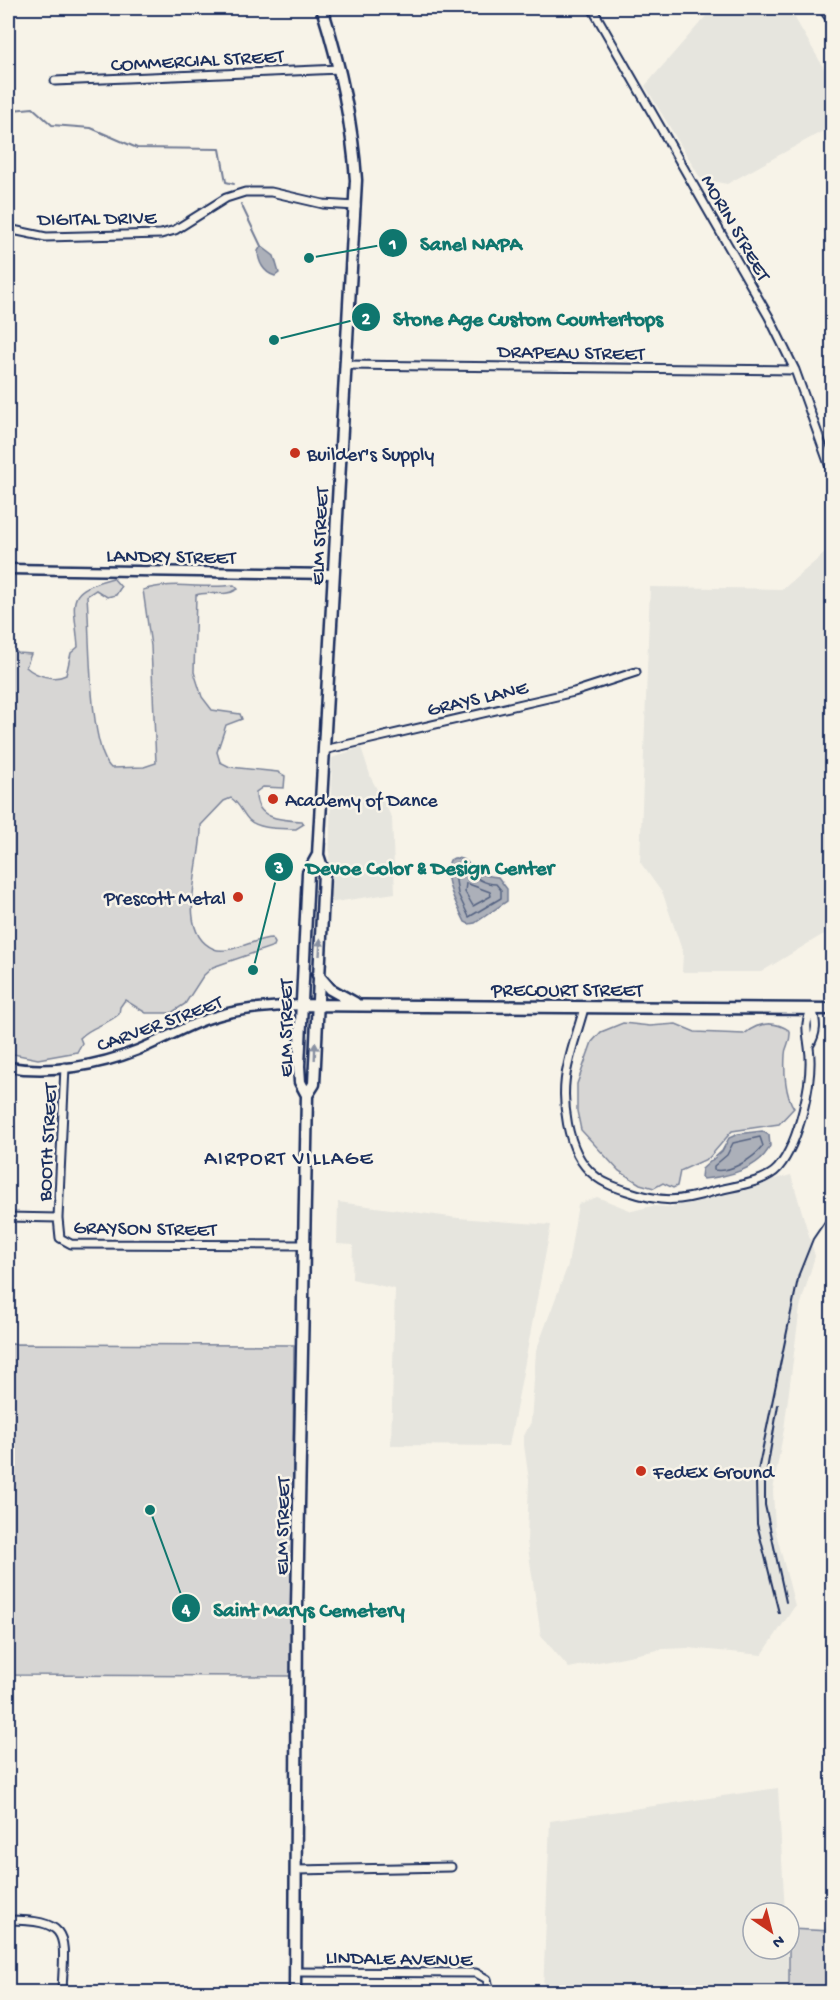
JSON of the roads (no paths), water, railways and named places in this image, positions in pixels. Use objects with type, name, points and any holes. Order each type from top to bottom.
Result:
[{"type":"main road","name":"ELM STREET","points":[[295,1992],[304,1245],[308,1095],[314,1084],[324,873],[318,855],[356,206],[353,137],[340,69],[322,8]]},
{"type":"main road","name":"ELM STREET","points":[[308,1095],[300,1082],[301,1005],[309,873],[318,855]]},
{"type":"main road","points":[[318,975],[335,993],[361,1005]]},
{"type":"main road","name":"PRECOURT STREET","points":[[301,1005],[832,1009]]},
{"type":"street","name":"MORIN STREET","points":[[592,8],[769,317],[795,370],[832,473]]},
{"type":"street","name":"COMMERCIAL STREET","points":[[55,81],[340,69]]},
{"type":"street","name":"DIGITAL DRIVE","points":[[8,229],[46,237],[166,233],[226,198],[254,191],[323,204],[356,206]]},
{"type":"street","name":"DRAPEAU STREET","points":[[346,365],[795,370]]},
{"type":"street","name":"LANDRY STREET","points":[[8,569],[334,574]]},
{"type":"street","name":"GRAYS LANE","points":[[324,750],[574,692],[636,672]]},
{"type":"street","name":"CARVER STREET","points":[[65,1067],[116,1058],[221,1015],[258,1008],[301,1005]]},
{"type":"street","points":[[584,1008],[567,1066],[566,1082],[567,1109],[576,1150],[595,1176],[652,1199],[689,1199],[761,1178],[776,1171],[787,1153],[801,1115],[809,1046],[815,1036],[816,1022],[812,1008]]},
{"type":"street","points":[[8,1067],[35,1070],[65,1067]]},
{"type":"street","name":"BOOTH STREET","points":[[58,1218],[65,1067]]},
{"type":"street","name":"GRAYSON STREET","points":[[8,1217],[58,1218],[60,1238],[71,1245],[304,1245]]},
{"type":"street","points":[[296,1870],[450,1867]]},
{"type":"street","points":[[8,1920],[38,1921],[49,1924],[59,1932],[64,1950],[62,1992]]},
{"type":"street","name":"LINDALE AVENUE","points":[[295,1972],[476,1973],[487,1979],[490,1992]]},
{"type":"water","points":[[261,246],[274,256],[279,273],[275,276],[265,270],[260,263],[258,251]]},
{"type":"water","points":[[454,858],[464,860],[482,873],[498,877],[507,889],[507,901],[475,923],[465,922],[451,891],[447,875],[450,860]]},
{"type":"water","points":[[762,1131],[769,1135],[770,1146],[759,1161],[732,1174],[703,1179],[701,1177],[702,1169],[722,1151],[729,1138],[738,1134]]},
{"type":"waterway","points":[[8,101],[12,110],[33,108],[52,125],[91,128],[137,148],[220,149],[226,182],[234,184]]},
{"type":"waterway","points":[[241,204],[261,246]]},
{"type":"railway","points":[[817,8],[832,30]]},
{"type":"railway","points":[[779,1613],[757,1524],[756,1480],[799,1274],[813,1239],[832,1211]]},
{"type":"railway","points":[[778,1405],[765,1482],[765,1505],[786,1602]]},
{"type":"place","name":"Sanel NAPA","points":[[309,258]]},
{"type":"place","name":"Stone Age Custom Countertops","points":[[274,340]]},
{"type":"place","name":"Builder's Supply","points":[[295,453]]},
{"type":"place","name":"Academy of Dance","points":[[273,799]]},
{"type":"place","name":"Prescott Metal","points":[[238,897]]},
{"type":"place","name":"Devoe Color & Design Center","points":[[253,970]]},
{"type":"place","name":"FedEx Ground","points":[[641,1471]]},
{"type":"place","name":"Saint Marys Cemetery","points":[[150,1510]]},
{"type":"district","name":"AIRPORT VILLAGE","points":[[289,1157]]}]
